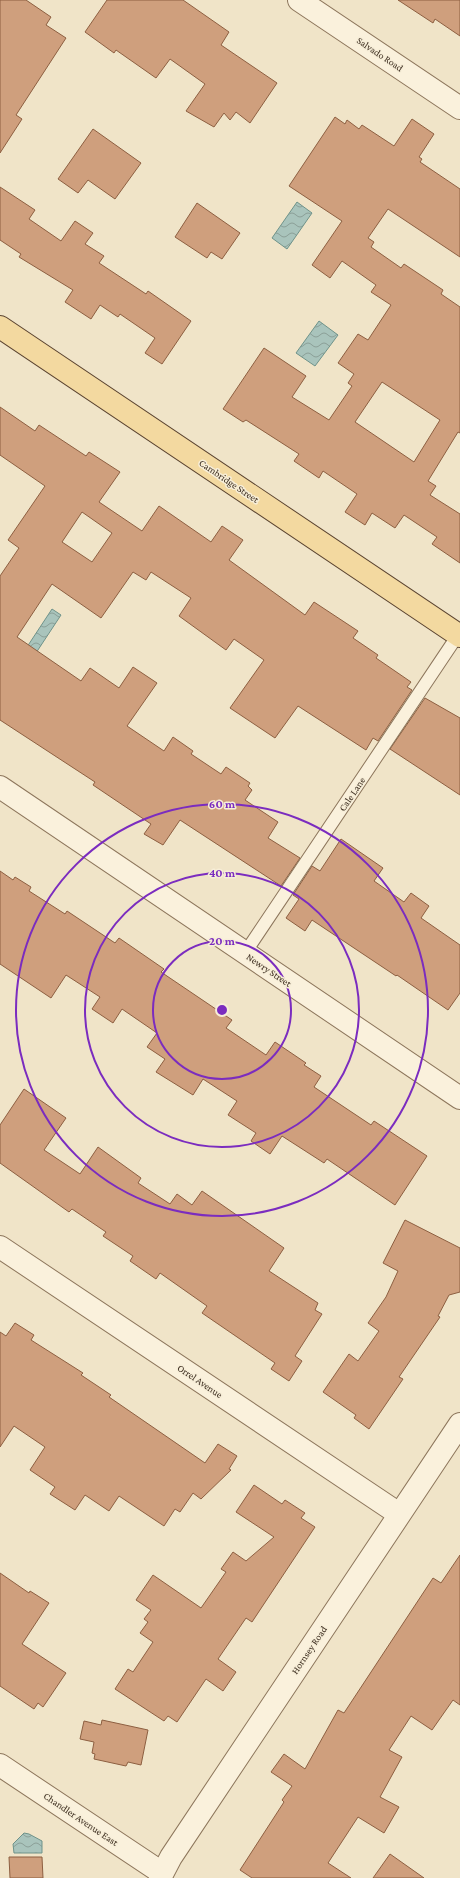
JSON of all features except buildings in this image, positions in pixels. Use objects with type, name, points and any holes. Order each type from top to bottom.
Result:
[{"type":"main road","name":"Cambridge Street","points":[[0,327],[459,636]]},
{"type":"street","name":"Salvado Road","points":[[299,0],[460,108]]},
{"type":"street","name":"Newry Street","points":[[0,787],[460,1098]]},
{"type":"street","name":"Orrel Avenue","points":[[0,1247],[399,1514]]},
{"type":"street","name":"Hornsey Road","points":[[161,1876],[171,1857],[460,1424]]},
{"type":"street","name":"Chandler Avenue East","points":[[0,1765],[161,1876]]},
{"type":"lane","name":"Cale Lane","points":[[245,953],[459,636]]},
{"type":"water","points":[[297,202],[312,213],[287,249],[272,238]]},
{"type":"water","points":[[319,321],[338,335],[315,366],[296,353]]},
{"type":"water","points":[[52,609],[61,615],[32,659],[23,653]]},
{"type":"water","points":[[24,1833],[42,1841],[42,1853],[14,1853],[13,1844]]}]
